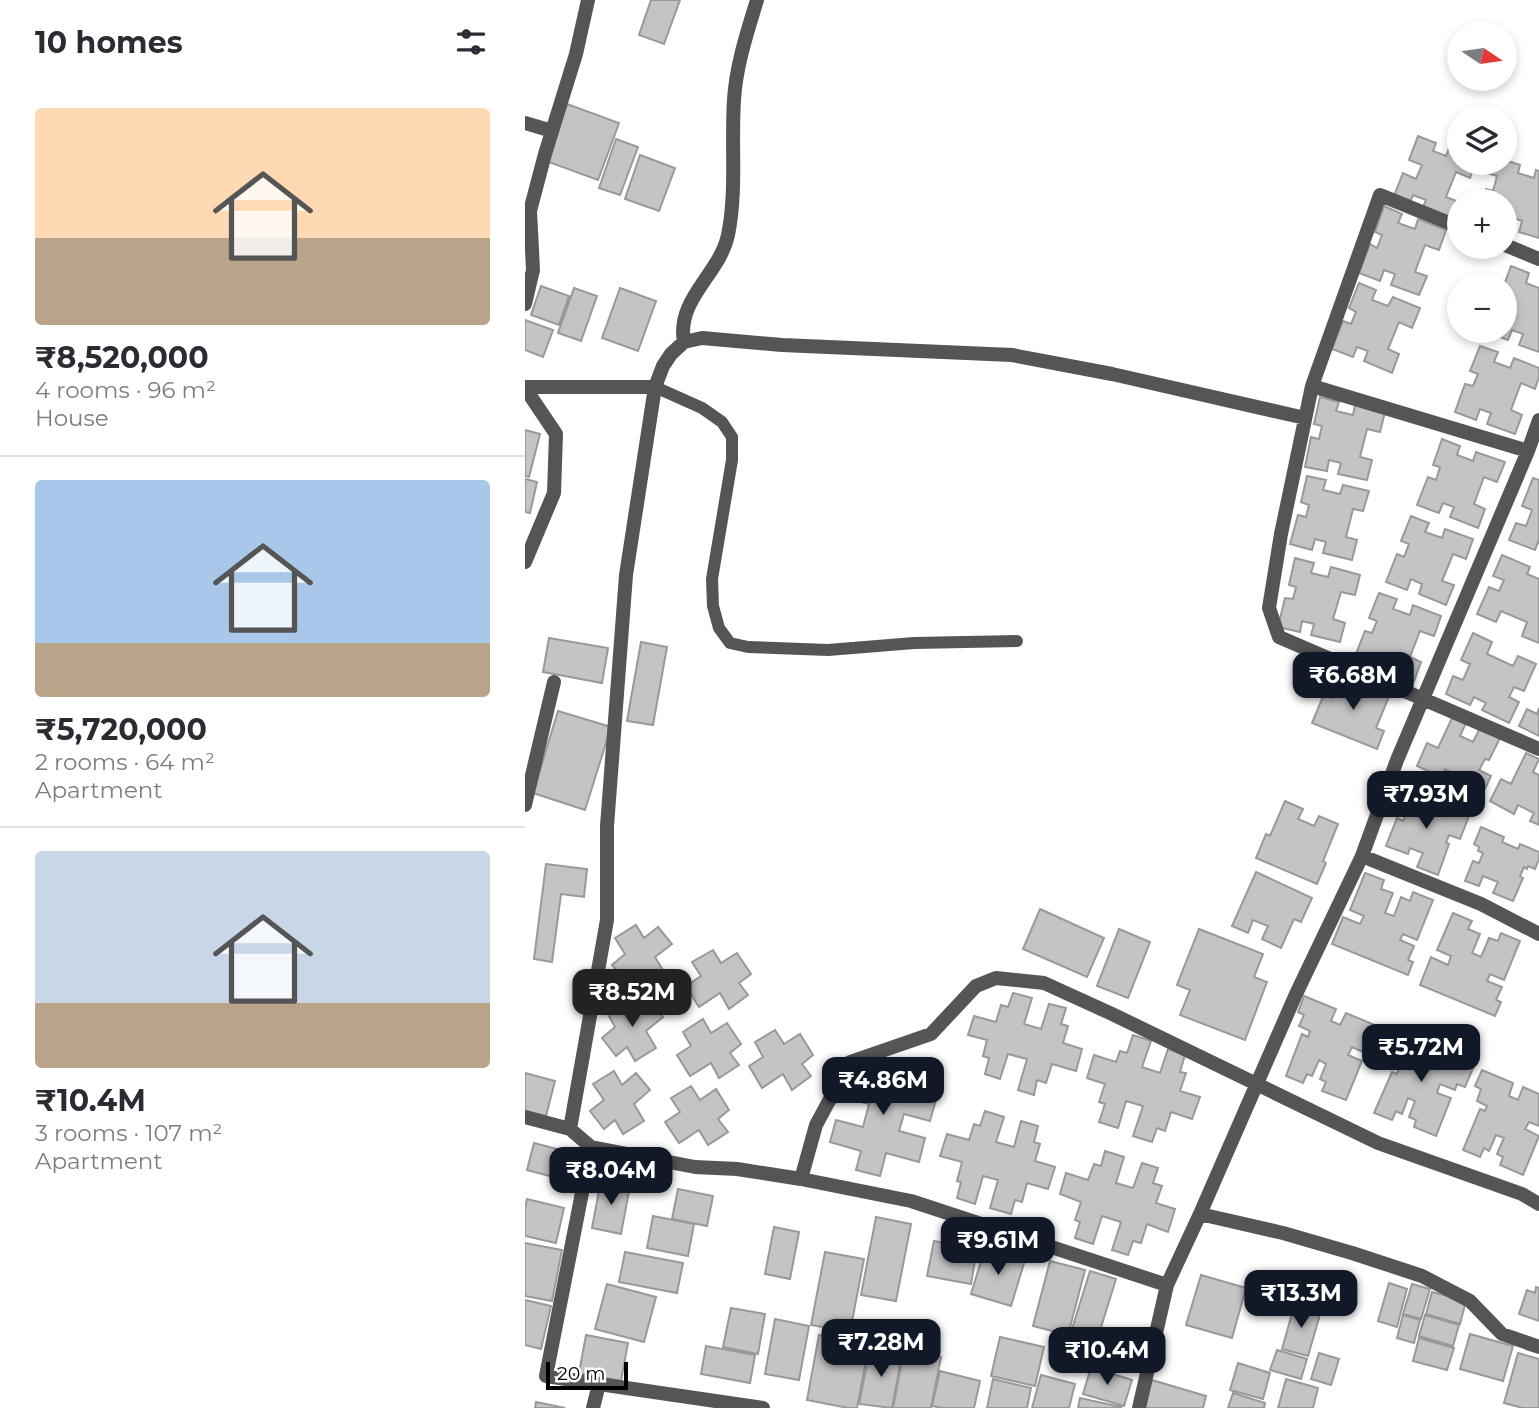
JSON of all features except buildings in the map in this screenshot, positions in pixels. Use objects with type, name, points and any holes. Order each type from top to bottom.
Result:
[{"type":"street","points":[[525,304],[533,270],[530,211],[576,54],[588,0]]},
{"type":"street","points":[[684,342],[683,317],[718,260],[728,237],[732,205],[734,98],[742,51],[757,0]]},
{"type":"street","points":[[525,123],[552,131]]},
{"type":"street","points":[[1447,222],[1380,195],[1312,386],[1281,534],[1269,608],[1279,637],[1539,749]]},
{"type":"street","points":[[1517,250],[1539,259]]},
{"type":"street","points":[[570,1129],[607,920],[607,826],[626,575],[655,387],[671,354],[684,342],[702,338],[782,345],[1012,355],[1112,374],[1305,418]]},
{"type":"street","points":[[1312,386],[1528,451]]},
{"type":"street","points":[[525,387],[655,387]]},
{"type":"street","points":[[525,387],[556,434],[554,493],[525,562]]},
{"type":"street","points":[[1139,1408],[1167,1285],[1296,994],[1362,856],[1397,760],[1539,420]]},
{"type":"street","points":[[525,805],[554,682]]},
{"type":"street","points":[[1362,856],[1481,904],[1539,934]]},
{"type":"street","points":[[801,1179],[816,1125],[850,1062],[931,1034],[976,986],[996,978],[1044,983],[1378,1143],[1522,1194],[1539,1204]]},
{"type":"street","points":[[525,1117],[570,1129],[591,1147],[695,1167],[737,1169],[801,1179],[911,1201],[1167,1285]]},
{"type":"street","points":[[591,1147],[546,1376],[763,1408]]},
{"type":"street","points":[[1200,1214],[1294,1236],[1422,1276],[1471,1301],[1502,1334],[1539,1347]]},
{"type":"street","points":[[593,1408],[599,1384]]},
{"type":"lane","points":[[655,387],[702,408],[722,422],[732,437],[732,460],[712,579],[713,606],[719,628],[730,643],[748,648],[828,650],[914,643],[1017,641]]}]
